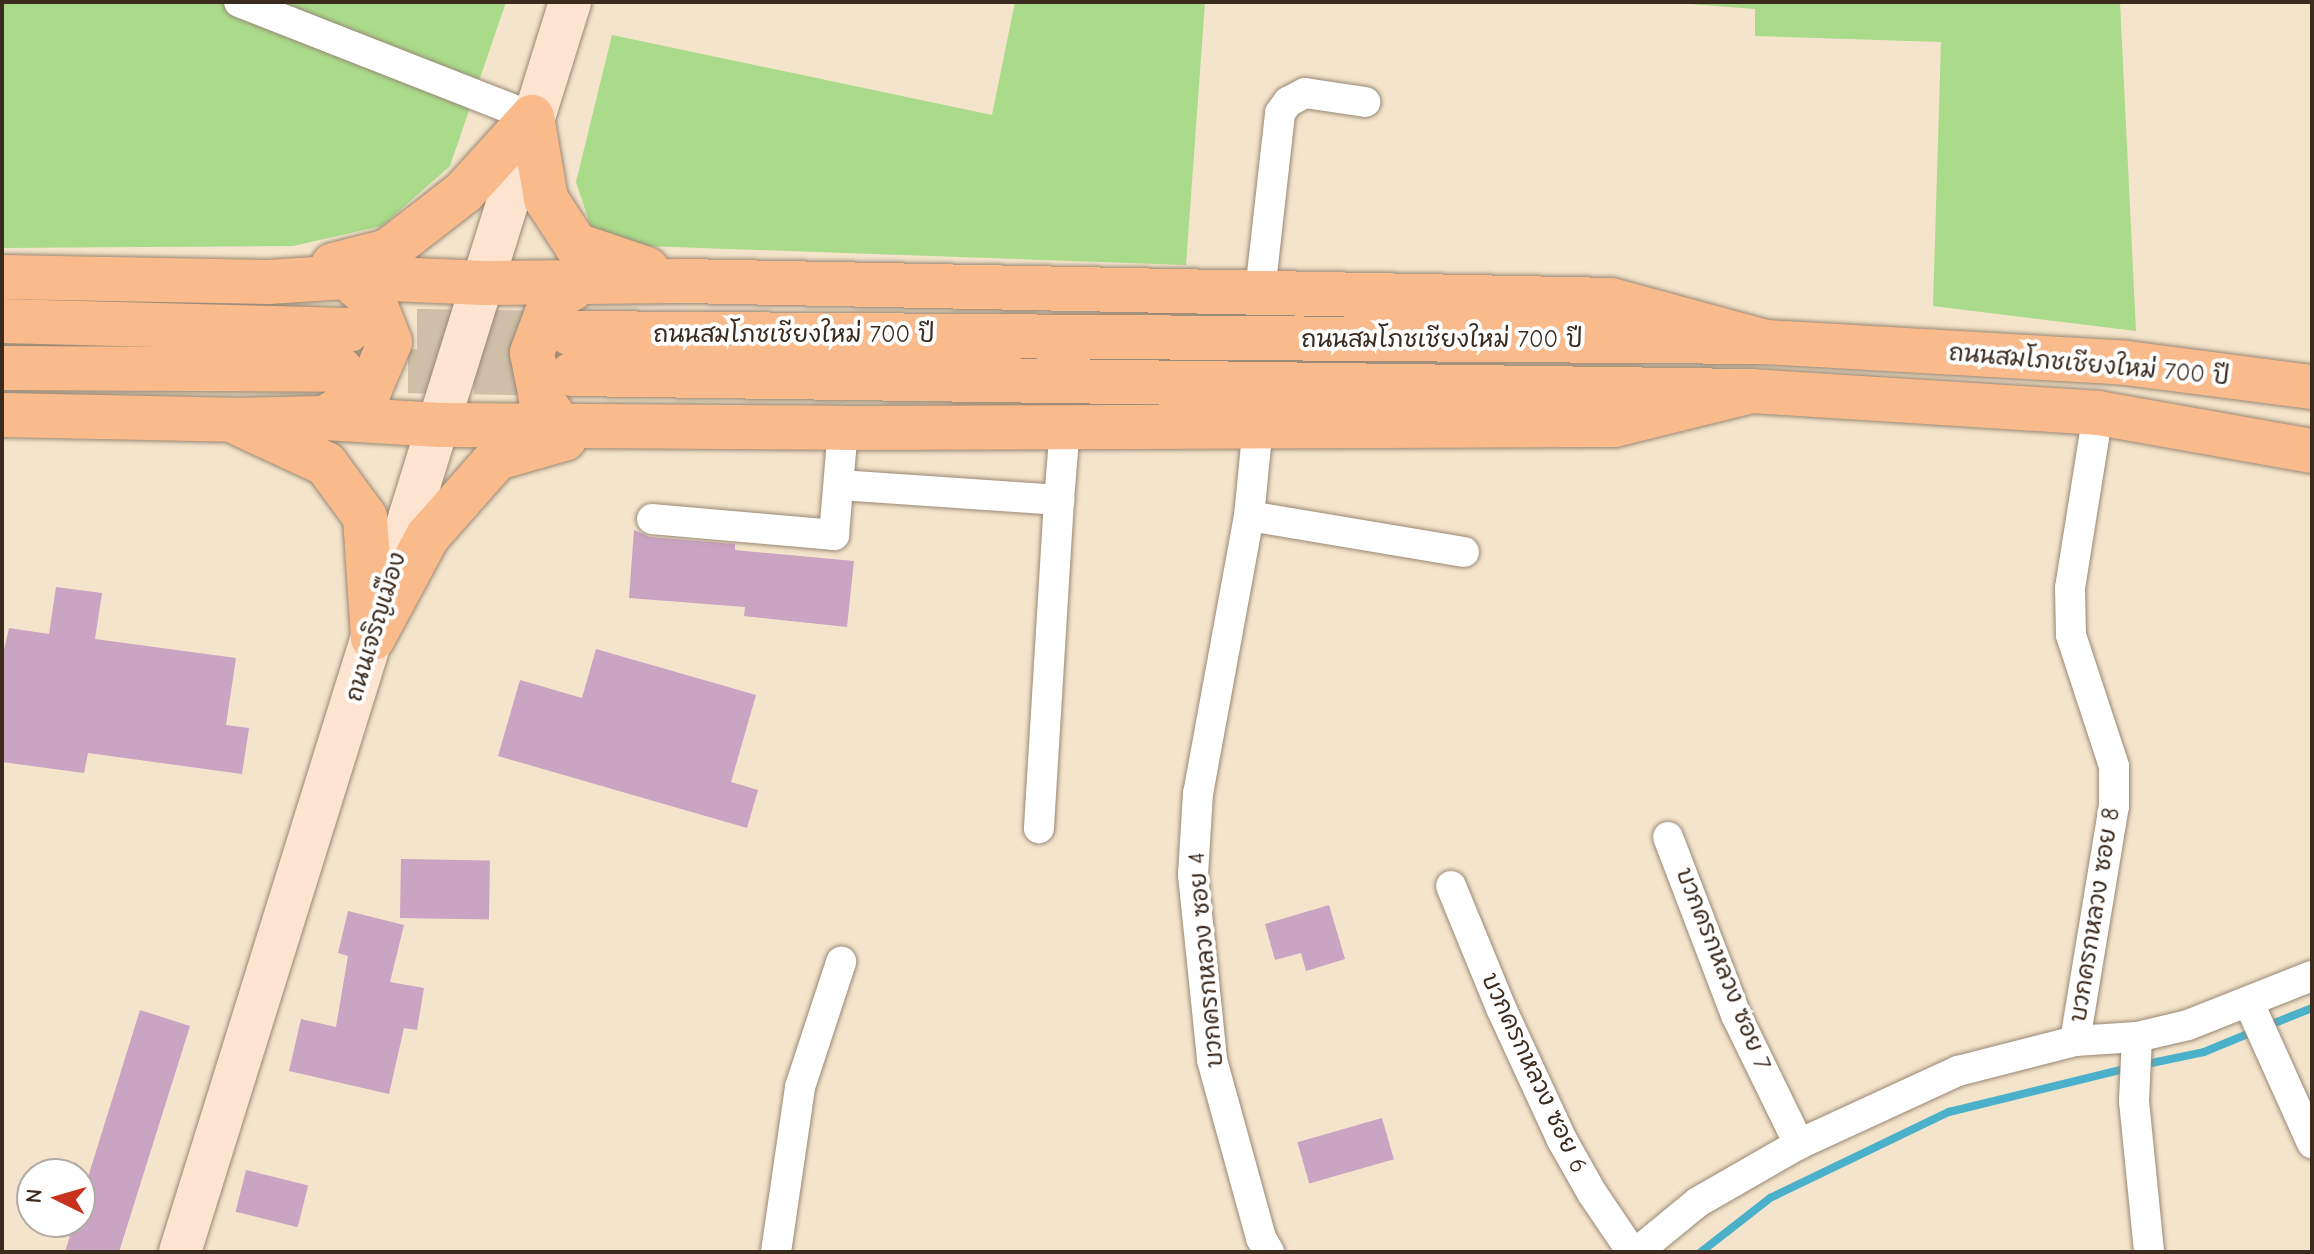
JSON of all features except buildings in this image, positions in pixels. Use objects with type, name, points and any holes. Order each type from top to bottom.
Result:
[{"type":"main road","name":"ถนนเจริญเมือง","points":[[180,1252],[570,2]]},
{"type":"main road","points":[[532,117],[546,199],[576,245],[683,281]]},
{"type":"main road","points":[[268,282],[388,251],[464,192],[532,117]]},
{"type":"main road","points":[[2,277],[268,282],[346,277],[484,283],[683,281],[1611,300],[1766,342]]},
{"type":"main road","points":[[325,418],[369,391],[390,342],[374,301],[346,277]]},
{"type":"main road","points":[[559,424],[541,398],[532,353],[552,299],[587,281]]},
{"type":"main road","points":[[2,321],[345,350],[2,368]]},
{"type":"main road","name":"ถนนสมโภชเชียงใหม่ 700 ปี","points":[[2312,387],[2126,363],[1766,342],[570,354],[1751,391],[2098,413],[2312,451]]},
{"type":"main road","points":[[2,415],[233,420],[325,418],[440,425],[843,428],[1614,425],[1751,391]]},
{"type":"main road","points":[[233,420],[326,464],[365,517],[373,638]]},
{"type":"main road","points":[[373,638],[428,536],[497,458],[620,424]]},
{"type":"street","points":[[239,2],[532,117]]},
{"type":"street","points":[[1260,292],[1280,113],[1288,102],[1305,93],[1365,102]]},
{"type":"street","name":"บวกครกหลวง ซอย 8","points":[[2075,1041],[2114,806],[2114,766],[2071,635],[2070,588],[2098,413]]},
{"type":"street","name":"บวกครกหลวง ซอย 4","points":[[1258,425],[1249,516],[1198,793],[1193,875],[1212,1060],[1261,1238],[1269,1252]]},
{"type":"street","points":[[1039,828],[1065,427]]},
{"type":"street","points":[[652,519],[834,535],[843,428]]},
{"type":"street","points":[[840,485],[1059,500]]},
{"type":"street","points":[[1249,516],[1464,552]]},
{"type":"street","name":"บวกครกหลวง ซอย 7","points":[[1668,837],[1736,1015],[1799,1144]]},
{"type":"street","name":"บวกครกหลวง ซอย 6","points":[[1451,886],[1501,1008],[1562,1140],[1592,1193],[1635,1252]]},
{"type":"street","points":[[776,1252],[800,1087],[841,962]]},
{"type":"street","points":[[1635,1252],[1698,1202],[1799,1144],[1958,1071],[2075,1041],[2137,1037],[2188,1025],[2312,976]]},
{"type":"street","points":[[2249,1003],[2312,1143]]},
{"type":"street","points":[[2137,1037],[2134,1101],[2149,1252]]},
{"type":"green space","points":[[2,2],[506,2],[450,166],[382,226],[293,246],[2,248]]},
{"type":"green space","points":[[1015,2],[1205,2],[1186,265],[645,246],[591,227],[576,182],[612,35],[992,115]]},
{"type":"green space","points":[[1663,2],[2120,2],[2136,331],[1933,306],[1941,42],[1755,36],[1755,9]]},
{"type":"waterway","points":[[2267,1026],[2312,1008]]},
{"type":"waterway","points":[[2142,1065],[2204,1052],[2255,1031]]},
{"type":"waterway","points":[[1701,1252],[1770,1198],[1949,1112],[2128,1068]]},
{"type":"tunnel","points":[[351,330],[569,333]]},
{"type":"tunnel","points":[[342,370],[572,374]]}]
